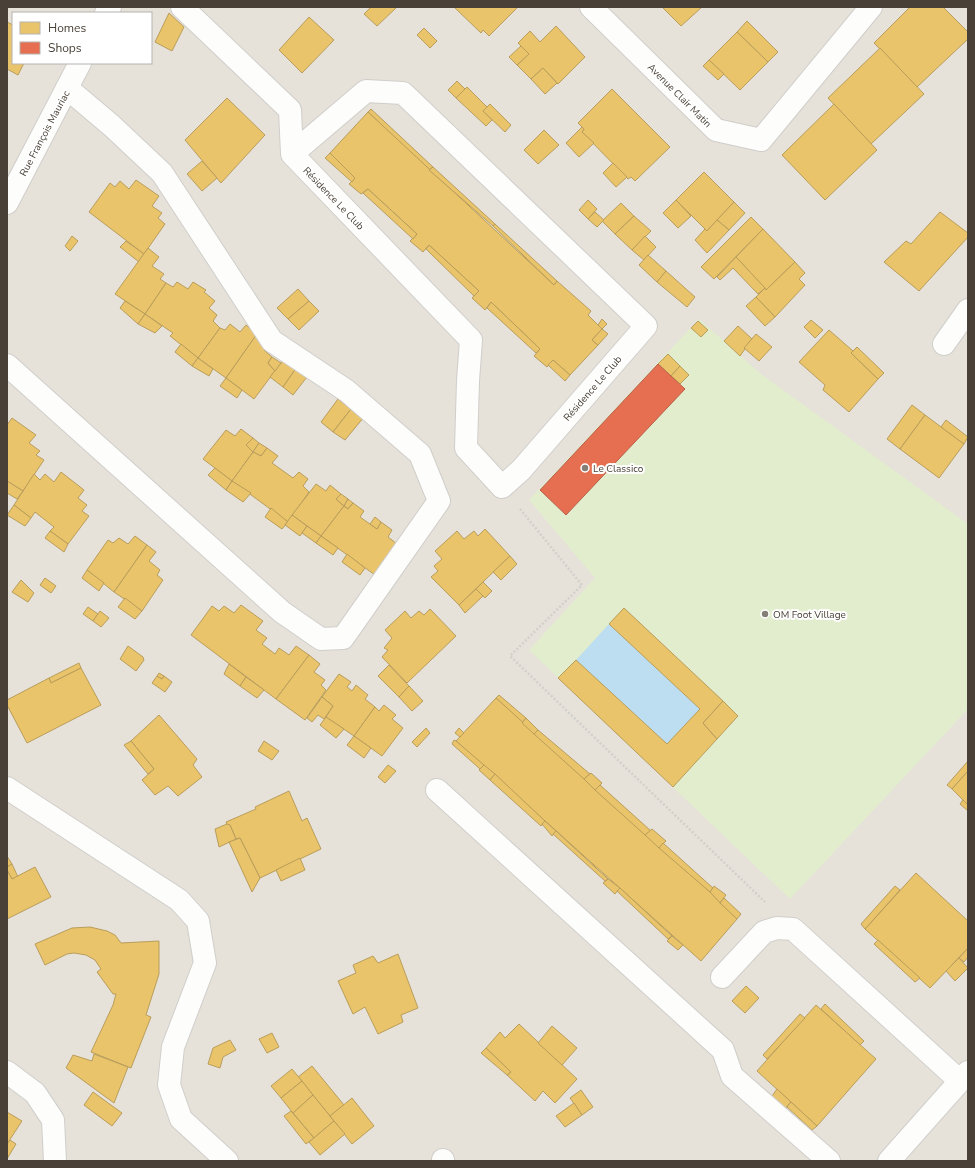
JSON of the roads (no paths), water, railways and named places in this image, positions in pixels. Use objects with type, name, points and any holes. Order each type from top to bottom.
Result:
[{"type":"street","points":[[182,7],[290,110],[292,154]]},
{"type":"street","name":"Avenue Clair Matin","points":[[591,7],[716,130],[761,140],[871,7]]},
{"type":"street","name":"Rue François Mauriac","points":[[7,203],[79,64]]},
{"type":"street","points":[[7,365],[282,612],[321,639],[343,638],[439,501],[420,454],[346,391],[272,340],[162,173],[112,126],[67,88]]},
{"type":"street","name":"Résidence Le Club","points":[[366,91],[403,94],[646,326],[521,470],[502,487],[466,448],[471,340],[292,154],[366,91]]},
{"type":"street","points":[[944,344],[968,310]]},
{"type":"street","points":[[7,788],[179,900],[198,921],[205,963],[172,1047],[169,1085],[181,1119],[228,1161]]},
{"type":"street","points":[[437,790],[723,1050],[732,1076],[829,1161]]},
{"type":"street","points":[[722,977],[764,932],[777,928],[793,928],[964,1077],[890,1161]]},
{"type":"street","points":[[7,1072],[35,1093],[53,1120],[55,1161]]},
{"type":"water","points":[[609,624],[700,709],[667,744],[576,660]]},
{"type":"place","name":"Le Classico","points":[[585,468]]},
{"type":"place","name":"OM Foot Village","points":[[765,614]]}]
